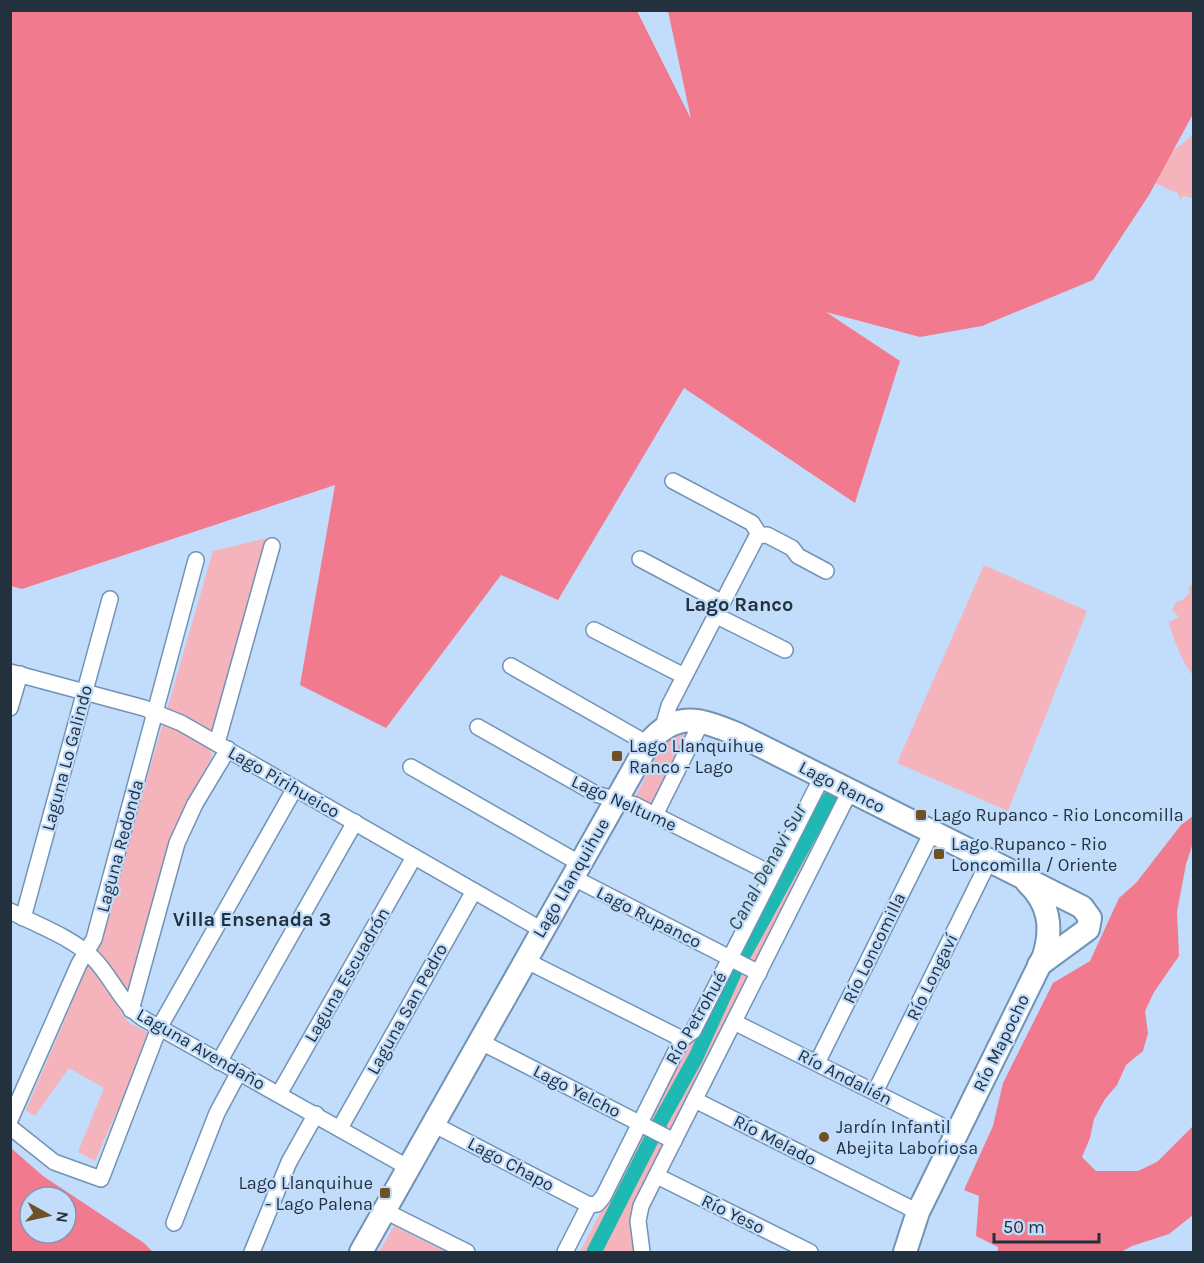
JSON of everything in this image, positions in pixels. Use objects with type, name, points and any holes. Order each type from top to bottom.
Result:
[{"type":"street","points":[[673,481],[752,523],[759,534],[767,535],[792,548],[798,556],[826,571]]},
{"type":"street","name":"Lago Llanquihue","points":[[361,1252],[616,799],[655,737],[718,608],[759,534]]},
{"type":"street","points":[[131,1010],[177,843],[222,746],[272,546]]},
{"type":"street","points":[[640,559],[784,650]]},
{"type":"street","name":"Laguna Redonda","points":[[10,1120],[79,964],[94,939],[157,712],[196,560]]},
{"type":"street","name":"Laguna Lo Galindo","points":[[14,915],[85,692],[110,599]]},
{"type":"street","points":[[594,630],[684,676]]},
{"type":"street","points":[[511,666],[655,737]]},
{"type":"street","points":[[10,708],[15,673]]},
{"type":"street","name":"Lago Pirihueico","points":[[15,673],[157,712],[222,746],[542,930]]},
{"type":"street","name":"Lago Ranco","points":[[655,737],[680,721],[702,721],[737,734],[1019,876]]},
{"type":"street","points":[[656,815],[702,721]]},
{"type":"street","name":"Lago Neltume","points":[[478,727],[596,794],[616,799],[656,815],[772,874]]},
{"type":"street","name":"Lago Rupanco","points":[[411,767],[576,870],[759,973]]},
{"type":"street","name":"Río Petrohué","points":[[565,1252],[589,1205],[601,1201],[682,1039],[693,1031],[822,777]]},
{"type":"street","points":[[10,1127],[54,1162],[80,1174],[101,1179],[159,1029],[295,788]]},
{"type":"street","name":"Río Petrohué","points":[[642,1252],[639,1211],[850,791]]},
{"type":"street","points":[[219,1062],[355,822]]},
{"type":"street","name":"Río Loncomilla","points":[[817,1063],[932,832]]},
{"type":"street","name":"Laguna Escuadrón","points":[[279,1094],[414,856]]},
{"type":"street","name":"Río Longaví","points":[[875,1092],[989,861]]},
{"type":"street","name":"Río Mapocho","points":[[1019,876],[1076,903],[1086,910],[1090,918],[1084,933],[1040,965]]},
{"type":"street","name":"Río Mapocho","points":[[905,1252],[918,1212],[1040,965],[1049,936],[1048,915],[1035,889],[1019,876]]},
{"type":"street","name":"Laguna San Pedro","points":[[340,1128],[474,891]]},
{"type":"street","name":"Laguna Avendaño","points":[[14,915],[87,953],[131,1010],[159,1029],[316,1114],[409,1168]]},
{"type":"street","points":[[525,960],[682,1039]]},
{"type":"street","name":"Río Andalién","points":[[734,1022],[956,1133]]},
{"type":"street","name":"Lago Yelcho","points":[[479,1041],[674,1142]]},
{"type":"street","points":[[174,1223],[214,1120],[239,1072]]},
{"type":"street","name":"Río Melado","points":[[695,1100],[918,1212]]},
{"type":"street","points":[[252,1252],[289,1162],[316,1114]]},
{"type":"street","name":"Lago Chapo","points":[[433,1124],[589,1205]]},
{"type":"street","name":"Río Yeso","points":[[657,1176],[810,1252]]},
{"type":"street","points":[[384,1211],[467,1252]]},
{"type":"shaded area","points":[[10,11],[637,11],[691,119],[668,11],[1193,11],[1193,114],[1149,195],[1093,280],[982,326],[920,337],[826,312],[900,361],[855,503],[684,388],[558,600],[501,575],[386,728],[300,685],[335,485],[22,589],[11,586]]},
{"type":"shaded area","points":[[1193,135],[1193,198],[1183,196],[1180,200],[1178,193],[1153,182],[1165,157]]},
{"type":"shaded area","points":[[272,537],[213,729],[211,758],[174,830],[122,1014],[129,1023],[151,1034],[95,1161],[78,1152],[104,1088],[69,1068],[35,1116],[26,1110],[103,930],[213,551]]},
{"type":"shaded area","points":[[984,565],[1087,611],[1008,811],[897,763]]},
{"type":"shaded area","points":[[1193,583],[1193,675],[1178,650],[1169,622],[1179,617],[1172,610],[1176,602],[1183,600],[1190,592],[1188,588]]},
{"type":"shaded area","points":[[681,733],[692,733],[655,807],[633,801],[665,740]]},
{"type":"shaded area","points":[[815,799],[835,810],[634,1212],[634,1252],[580,1252]]},
{"type":"shaded area","points":[[1193,816],[1193,843],[1186,864],[1177,912],[1179,956],[1154,992],[1145,1011],[1148,1033],[1143,1051],[1126,1065],[1117,1085],[1105,1099],[1094,1119],[1090,1138],[1082,1157],[1096,1171],[1138,1171],[1157,1162],[1193,1126],[1193,1215],[1169,1234],[1121,1252],[998,1252],[998,1247],[976,1236],[979,1196],[964,1190],[993,1126],[1003,1083],[1053,983],[1090,961],[1119,898],[1136,883],[1181,825]]},
{"type":"shaded area","points":[[11,1148],[57,1185],[18,1185],[18,1245],[78,1245],[78,1199],[144,1243],[153,1252],[11,1252]]},
{"type":"shaded area","points":[[394,1226],[446,1252],[379,1252]]},
{"type":"waterway","name":"Canal Denavi Sur","points":[[743,956],[829,799]]},
{"type":"waterway","name":"Canal Denavi Sur","points":[[659,1124],[696,1057],[735,971]]},
{"type":"waterway","name":"Canal Denavi Sur","points":[[594,1252],[652,1138]]},
{"type":"place","name":"Lago Llanquihue Ranco - Lago","points":[[617,756]]},
{"type":"place","name":"Lago Rupanco - Rio Loncomilla","points":[[921,815]]},
{"type":"place","name":"Lago Rupanco - Rio Loncomilla / Oriente","points":[[939,854]]},
{"type":"place","name":"Jardín Infantil Abejita Laboriosa","points":[[824,1137]]},
{"type":"place","name":"Lago Llanquihue - Lago Palena","points":[[385,1193]]},
{"type":"district","name":"Lago Ranco","points":[[739,604]]},
{"type":"district","name":"Villa Ensenada 3","points":[[252,919]]}]
